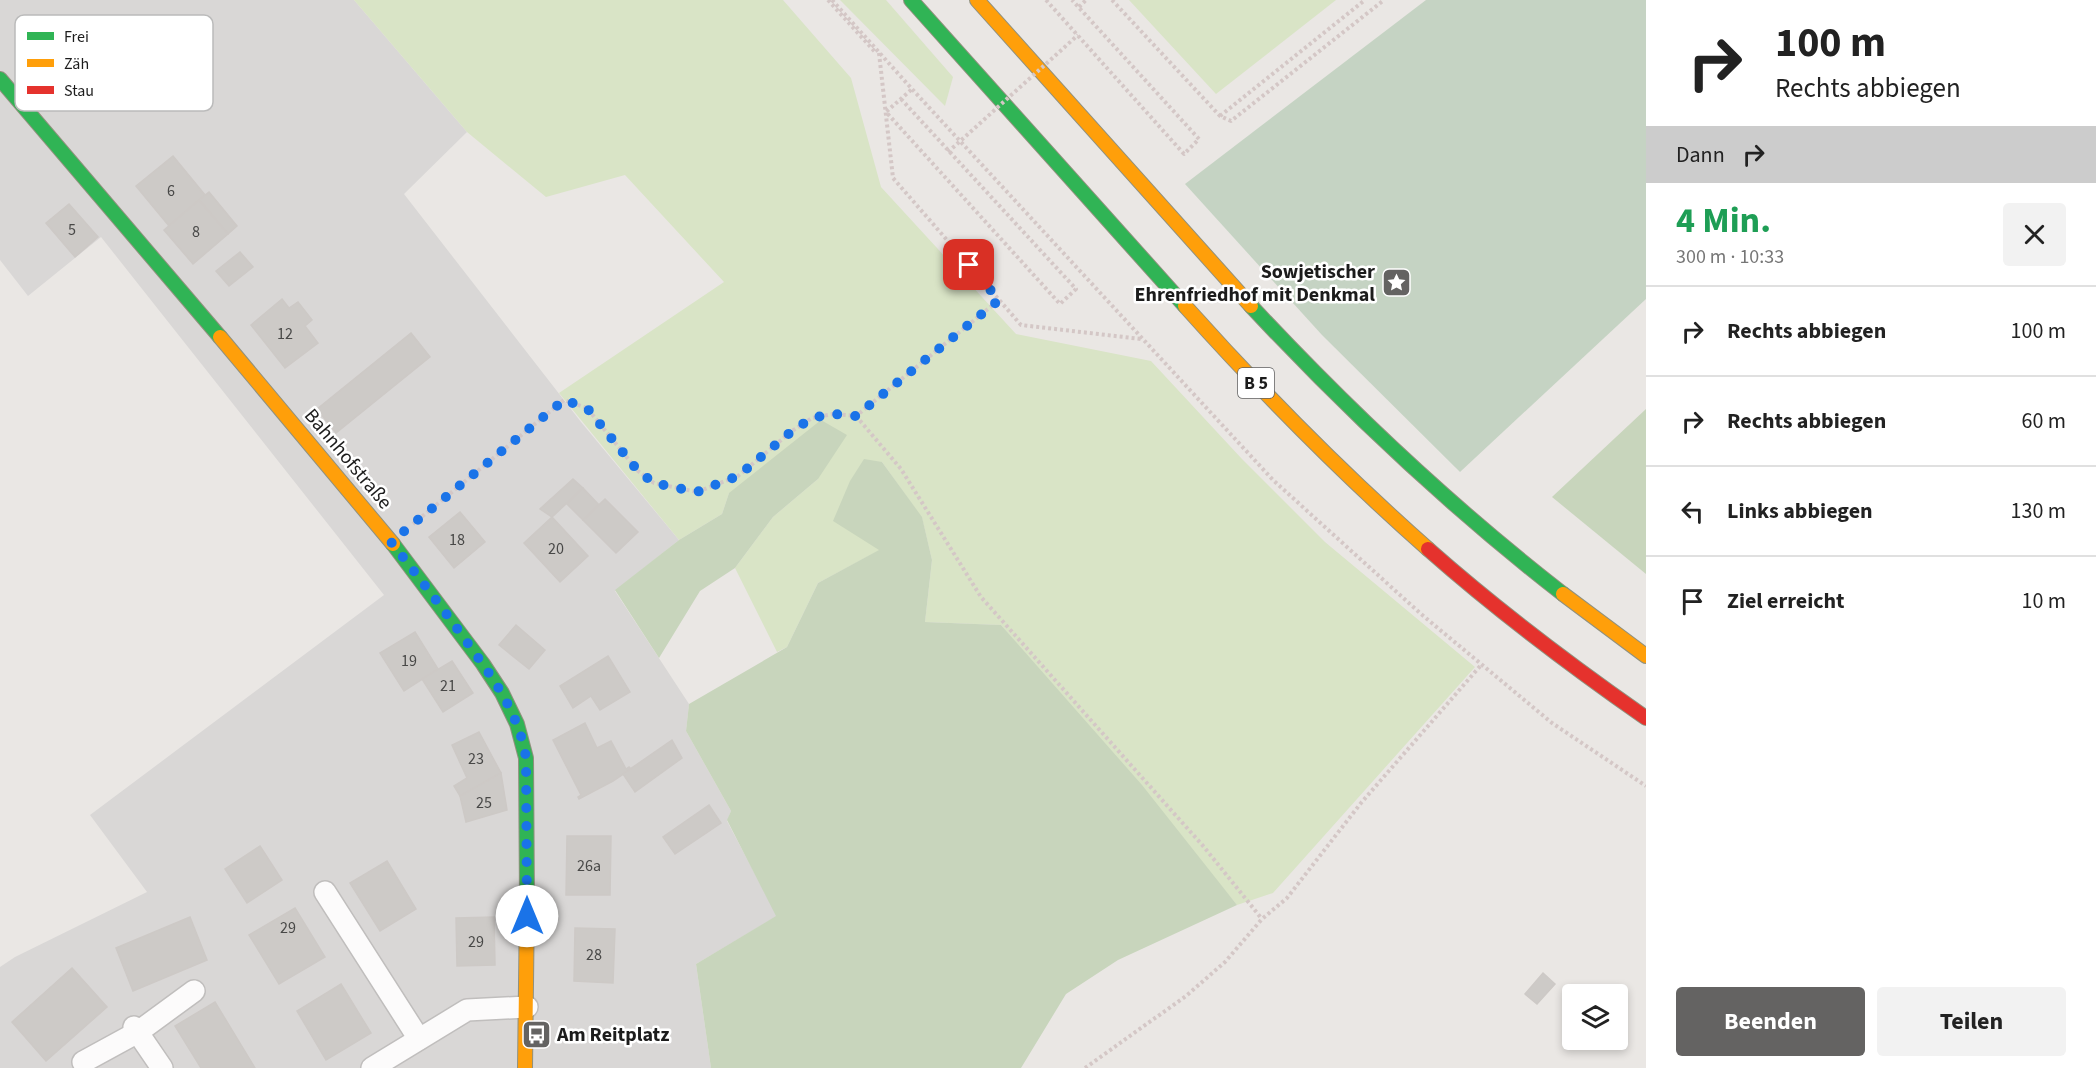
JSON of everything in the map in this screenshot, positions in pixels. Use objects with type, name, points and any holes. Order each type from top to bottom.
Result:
[{"type":"main road","name":"B 5","points":[[911,0],[1194,316],[1333,461],[1407,531],[1482,597],[1581,673],[1646,718]]},
{"type":"main road","name":"B 5","points":[[977,0],[1227,279],[1311,369],[1378,435],[1508,552],[1646,656]]},
{"type":"main road","name":"Bahnhofstraße","points":[[0,79],[15,96]]},
{"type":"main road","name":"Bahnhofstraße","points":[[28,111],[142,242],[391,542],[440,604],[496,682],[515,717],[523,738],[527,780],[525,1068]]},
{"type":"street","points":[[325,892],[420,1040]]},
{"type":"street","points":[[83,1062],[194,991]]},
{"type":"street","points":[[372,1068],[467,1011],[527,1007]]},
{"type":"street","points":[[136,1030],[162,1068]]},
{"type":"path","points":[[830,0],[1273,480],[1421,614],[1552,723],[1646,786]]},
{"type":"path","points":[[1046,0],[1184,154],[1199,139],[1072,0]]},
{"type":"path","points":[[1079,7],[1086,0]]},
{"type":"path","points":[[1112,0],[1222,117],[1231,121],[1384,0]]},
{"type":"path","points":[[1222,117],[1365,0]]},
{"type":"path","points":[[948,152],[1078,35]]},
{"type":"path","points":[[879,55],[893,178],[1021,325],[1142,339]]},
{"type":"path","points":[[885,112],[912,89]]},
{"type":"path","points":[[885,112],[1060,304],[1076,289],[901,99]]},
{"type":"path","points":[[391,542],[564,400],[587,408],[638,471],[654,483],[697,492],[738,476],[792,431],[812,418],[833,414],[856,416],[999,300]]},
{"type":"path","points":[[856,416],[901,469],[981,597],[1204,847],[1262,919]]},
{"type":"path","points":[[1085,1068],[1186,996],[1225,962],[1262,919],[1287,898],[1360,803],[1482,664]]},
{"type":"shaded area","points":[[0,0],[354,0],[467,132],[404,194],[581,422],[679,540],[615,591],[689,704],[686,731],[731,811],[727,821],[777,916],[696,964],[711,1068],[0,1068],[0,967],[15,957],[147,892],[90,815],[384,595],[101,237],[28,296],[0,260]]},
{"type":"green space","points":[[354,0],[783,0],[851,78],[881,187],[1016,334],[1151,361],[1242,459],[1325,542],[1475,667],[1273,893],[1237,905],[1001,625],[925,622],[932,560],[922,518],[882,462],[880,550],[818,583],[787,647],[777,652],[735,568],[773,517],[818,479],[729,493],[722,514],[679,540],[559,393],[724,282],[625,175],[546,197],[467,132]]},
{"type":"green space","points":[[840,0],[886,0],[953,77],[945,106]]},
{"type":"green space","points":[[1129,0],[1336,0],[1216,94]]},
{"type":"green space","points":[[1426,0],[1646,0],[1646,299],[1460,472],[1322,335],[1185,184]]},
{"type":"green space","points":[[1646,409],[1646,574],[1552,497]]},
{"type":"green space","points":[[821,420],[847,435],[818,479],[773,517],[735,568],[700,591],[659,658],[615,590],[679,540],[722,514],[729,493]]},
{"type":"green space","points":[[864,459],[882,462],[922,517],[932,560],[925,622],[1001,625],[1142,785],[1237,905],[1118,960],[1066,994],[1021,1068],[711,1068],[696,964],[776,916],[727,820],[731,811],[686,731],[689,704],[787,647],[818,583],[879,550],[833,521],[850,481]]},
{"type":"building","points":[[173,156],[205,195],[169,226],[136,186]]},
{"type":"building","points":[[209,192],[237,226],[228,234],[199,200]]},
{"type":"building","points":[[199,200],[228,234],[193,264],[164,230]]},
{"type":"building","points":[[69,204],[98,237],[75,257],[46,223]]},
{"type":"building","points":[[240,252],[253,267],[229,286],[216,271]]},
{"type":"building","points":[[282,299],[289,308],[298,302],[312,320],[305,326],[318,343],[285,368],[251,325]]},
{"type":"building","points":[[411,333],[430,357],[336,433],[317,409]]},
{"type":"building","points":[[573,479],[583,488],[552,517],[540,509]]},
{"type":"building","points":[[583,488],[599,505],[583,520],[567,504]]},
{"type":"building","points":[[605,499],[638,532],[616,553],[583,520]]},
{"type":"building","points":[[460,512],[485,542],[454,568],[429,537]]},
{"type":"building","points":[[552,517],[588,556],[560,582],[524,543]]},
{"type":"building","points":[[516,625],[545,650],[529,669],[499,645]]},
{"type":"building","points":[[415,632],[438,669],[404,691],[380,653]]},
{"type":"building","points":[[608,656],[630,692],[600,710],[591,696],[573,708],[560,686]]},
{"type":"building","points":[[452,661],[473,693],[443,712],[422,679]]},
{"type":"building","points":[[585,723],[597,748],[611,741],[626,769],[629,767],[631,769],[579,799],[581,795],[553,740]]},
{"type":"building","points":[[479,732],[501,773],[460,796],[454,786],[467,778],[452,745]]},
{"type":"building","points":[[672,740],[682,758],[635,792],[623,774]]},
{"type":"building","points":[[501,773],[507,810],[466,822],[460,796]]},
{"type":"building","points":[[709,805],[721,823],[675,854],[663,837]]},
{"type":"building","points":[[567,836],[611,836],[610,895],[566,895]]},
{"type":"building","points":[[260,846],[282,880],[247,903],[225,869]]},
{"type":"building","points":[[387,861],[416,909],[380,931],[350,883]]},
{"type":"building","points":[[295,908],[325,957],[279,984],[249,935]]},
{"type":"building","points":[[190,917],[207,960],[133,991],[116,948]]},
{"type":"building","points":[[494,917],[495,965],[457,966],[456,918]]},
{"type":"building","points":[[575,928],[615,929],[613,983],[574,981]]},
{"type":"building","points":[[72,968],[107,1007],[46,1061],[12,1022]]},
{"type":"building","points":[[1543,973],[1555,984],[1537,1004],[1525,994]]},
{"type":"building","points":[[341,984],[371,1033],[326,1060],[297,1011]]},
{"type":"building","points":[[215,1002],[255,1068],[201,1068],[175,1026]]},
{"type":"traffic: fast","points":[[911,0],[1185,306]]},
{"type":"traffic: fast","points":[[0,79],[15,97]]},
{"type":"traffic: fast","points":[[27,111],[220,337]]},
{"type":"traffic: fast","points":[[1251,306],[1325,383],[1401,456],[1481,527],[1563,594]]},
{"type":"traffic: fast","points":[[393,544],[483,664],[502,693],[517,724],[526,758],[527,900]]},
{"type":"traffic: slow","points":[[977,0],[1251,306]]},
{"type":"traffic: slow","points":[[1185,306],[1303,431],[1428,549]]},
{"type":"traffic: slow","points":[[220,337],[393,544]]},
{"type":"traffic: slow","points":[[1563,594],[1646,656]]},
{"type":"traffic: slow","points":[[525,1068],[527,900]]},
{"type":"traffic: jam","points":[[1428,549],[1534,636],[1646,718]]},
{"type":"place","name":"Sowjetischer Ehrenfriedhof mit Denkmal","points":[[1396,283]]},
{"type":"place","name":"Am Reitplatz","points":[[536,1035]]},
{"type":"route","points":[[527,916],[527,780],[523,738],[515,717],[496,682],[440,604],[391,542],[564,400],[587,408],[638,471],[654,483],[697,492],[738,476],[792,431],[812,418],[833,414],[856,416],[999,300],[969,265]]}]
